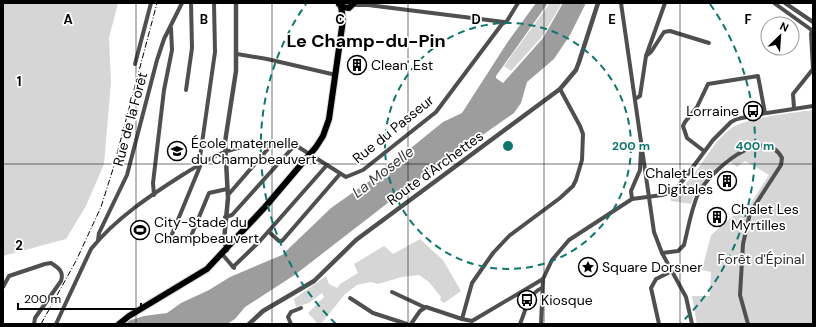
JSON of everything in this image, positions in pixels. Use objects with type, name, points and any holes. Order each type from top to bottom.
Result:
[{"type":"main road","points":[[118,324],[207,269],[227,250],[320,142],[329,119],[344,20],[352,5],[340,5],[344,20]]},
{"type":"street","points":[[135,64],[151,3]]},
{"type":"street","name":"Rue de la Forêt","points":[[98,240],[99,233],[127,174],[153,73],[164,39],[182,3]]},
{"type":"street","points":[[186,90],[192,48],[191,3]]},
{"type":"street","points":[[167,242],[170,240],[201,164],[200,157],[215,52],[214,3]]},
{"type":"street","points":[[227,250],[224,240],[228,195],[225,152],[237,54],[236,3]]},
{"type":"street","name":"Rue du Passeur","points":[[295,145],[340,174],[346,176],[363,170],[436,112],[518,3]]},
{"type":"street","name":"Route d'Archettes","points":[[249,324],[263,311],[314,281],[356,240],[560,89],[569,79],[579,62],[598,3]]},
{"type":"street","points":[[622,3],[641,148],[654,232],[662,253],[686,297],[692,324]]},
{"type":"street","points":[[635,99],[640,96],[646,56],[665,3]]},
{"type":"street","points":[[774,3],[813,31],[810,38],[812,69],[793,94],[794,108]]},
{"type":"street","points":[[785,3],[813,22]]},
{"type":"street","points":[[352,5],[382,5],[504,22]]},
{"type":"street","points":[[154,195],[153,183],[164,90],[172,50],[171,27]]},
{"type":"street","points":[[646,56],[651,52],[666,31],[709,43]]},
{"type":"street","points":[[237,54],[267,58],[336,75]]},
{"type":"street","points":[[704,151],[687,138],[683,126],[697,106],[708,84],[758,76],[765,113]]},
{"type":"street","points":[[462,320],[472,283],[493,253],[510,236],[573,186],[582,160],[583,134],[560,89]]},
{"type":"street","points":[[541,324],[543,279],[552,260],[569,240],[632,199],[662,195],[675,190],[713,140],[731,122],[737,119],[765,113],[813,106]]},
{"type":"street","points":[[56,324],[91,249],[113,224],[201,164],[225,152],[273,143],[286,142],[295,145],[232,215],[226,217]]},
{"type":"street","points":[[228,195],[273,143]]},
{"type":"street","points":[[662,253],[678,250],[684,245],[698,195],[717,171],[747,148],[754,145],[766,145],[776,149],[782,158],[781,164],[750,213],[743,244],[740,295],[748,324]]},
{"type":"street","points":[[632,199],[631,191],[638,176],[641,148]]},
{"type":"street","points":[[222,254],[234,268],[269,232],[327,165]]},
{"type":"street","points":[[269,232],[279,241],[282,241],[340,174]]},
{"type":"street","points":[[189,241],[209,193],[227,189]]},
{"type":"street","points":[[3,287],[9,276],[48,263],[54,265],[61,271],[63,275],[61,281],[35,318],[34,324]]},
{"type":"street","points":[[659,324],[651,288],[656,279],[672,271]]},
{"type":"street","points":[[392,292],[424,307],[430,307],[462,320],[477,320],[543,279]]},
{"type":"street","points":[[520,324],[531,297],[537,290],[542,288]]},
{"type":"street","points":[[350,298],[372,313],[407,324]]},
{"type":"street","points":[[412,324],[424,307]]},
{"type":"street","points":[[291,324],[288,317],[291,312],[301,308]]},
{"type":"green space","points":[[3,3],[118,3],[109,38],[111,82],[104,164],[86,206],[66,239],[3,256]]},
{"type":"green space","points":[[550,3],[562,3],[541,38],[511,71],[504,66]]},
{"type":"green space","name":"Forêt d'Épinal","points":[[813,110],[813,324],[697,324],[692,296],[710,296],[711,272],[702,270],[711,235],[739,211],[747,209],[769,175],[745,161],[737,167],[727,159],[695,193],[691,204],[671,201],[670,197],[687,183],[721,137],[729,130],[746,122],[769,116]]},
{"type":"green space","points":[[420,239],[443,260],[461,291],[444,303],[440,300],[441,297],[429,282],[419,275],[402,277],[378,284],[371,282],[357,285],[345,294],[321,324],[318,324],[308,313],[324,297],[322,293],[309,303],[296,307],[294,299],[326,276],[329,284],[337,288],[340,284],[358,273],[354,264],[384,246],[393,254]]},
{"type":"water","name":"La Moselle","points":[[536,3],[548,3],[496,76],[496,78],[503,83],[543,38],[563,3],[586,3],[570,35],[554,59],[527,82],[521,103],[514,113],[411,185],[296,274],[245,307],[235,319],[227,324],[126,324],[128,321],[144,316],[167,313],[181,303],[209,290],[230,277],[282,255],[331,208],[375,177],[443,122],[462,113],[507,43]]},
{"type":"railway","points":[[41,324],[76,261],[101,207],[113,169],[157,3]]},
{"type":"place","name":"Clean' Est","points":[[357,65]]},
{"type":"place","name":"Lorraine","points":[[753,111]]},
{"type":"place","name":"École maternelle du Champbeauvert","points":[[177,151]]},
{"type":"place","name":"Chalet Les Digitales","points":[[727,181]]},
{"type":"place","name":"Chalet Les Myrtilles","points":[[717,217]]},
{"type":"place","name":"City-Stade du Champbeauvert","points":[[140,230]]},
{"type":"place","name":"Square Dorsner","points":[[588,267]]},
{"type":"place","name":"Kiosque","points":[[527,300]]},
{"type":"district","name":"Le Champ-du-Pin","points":[[366,41]]}]
